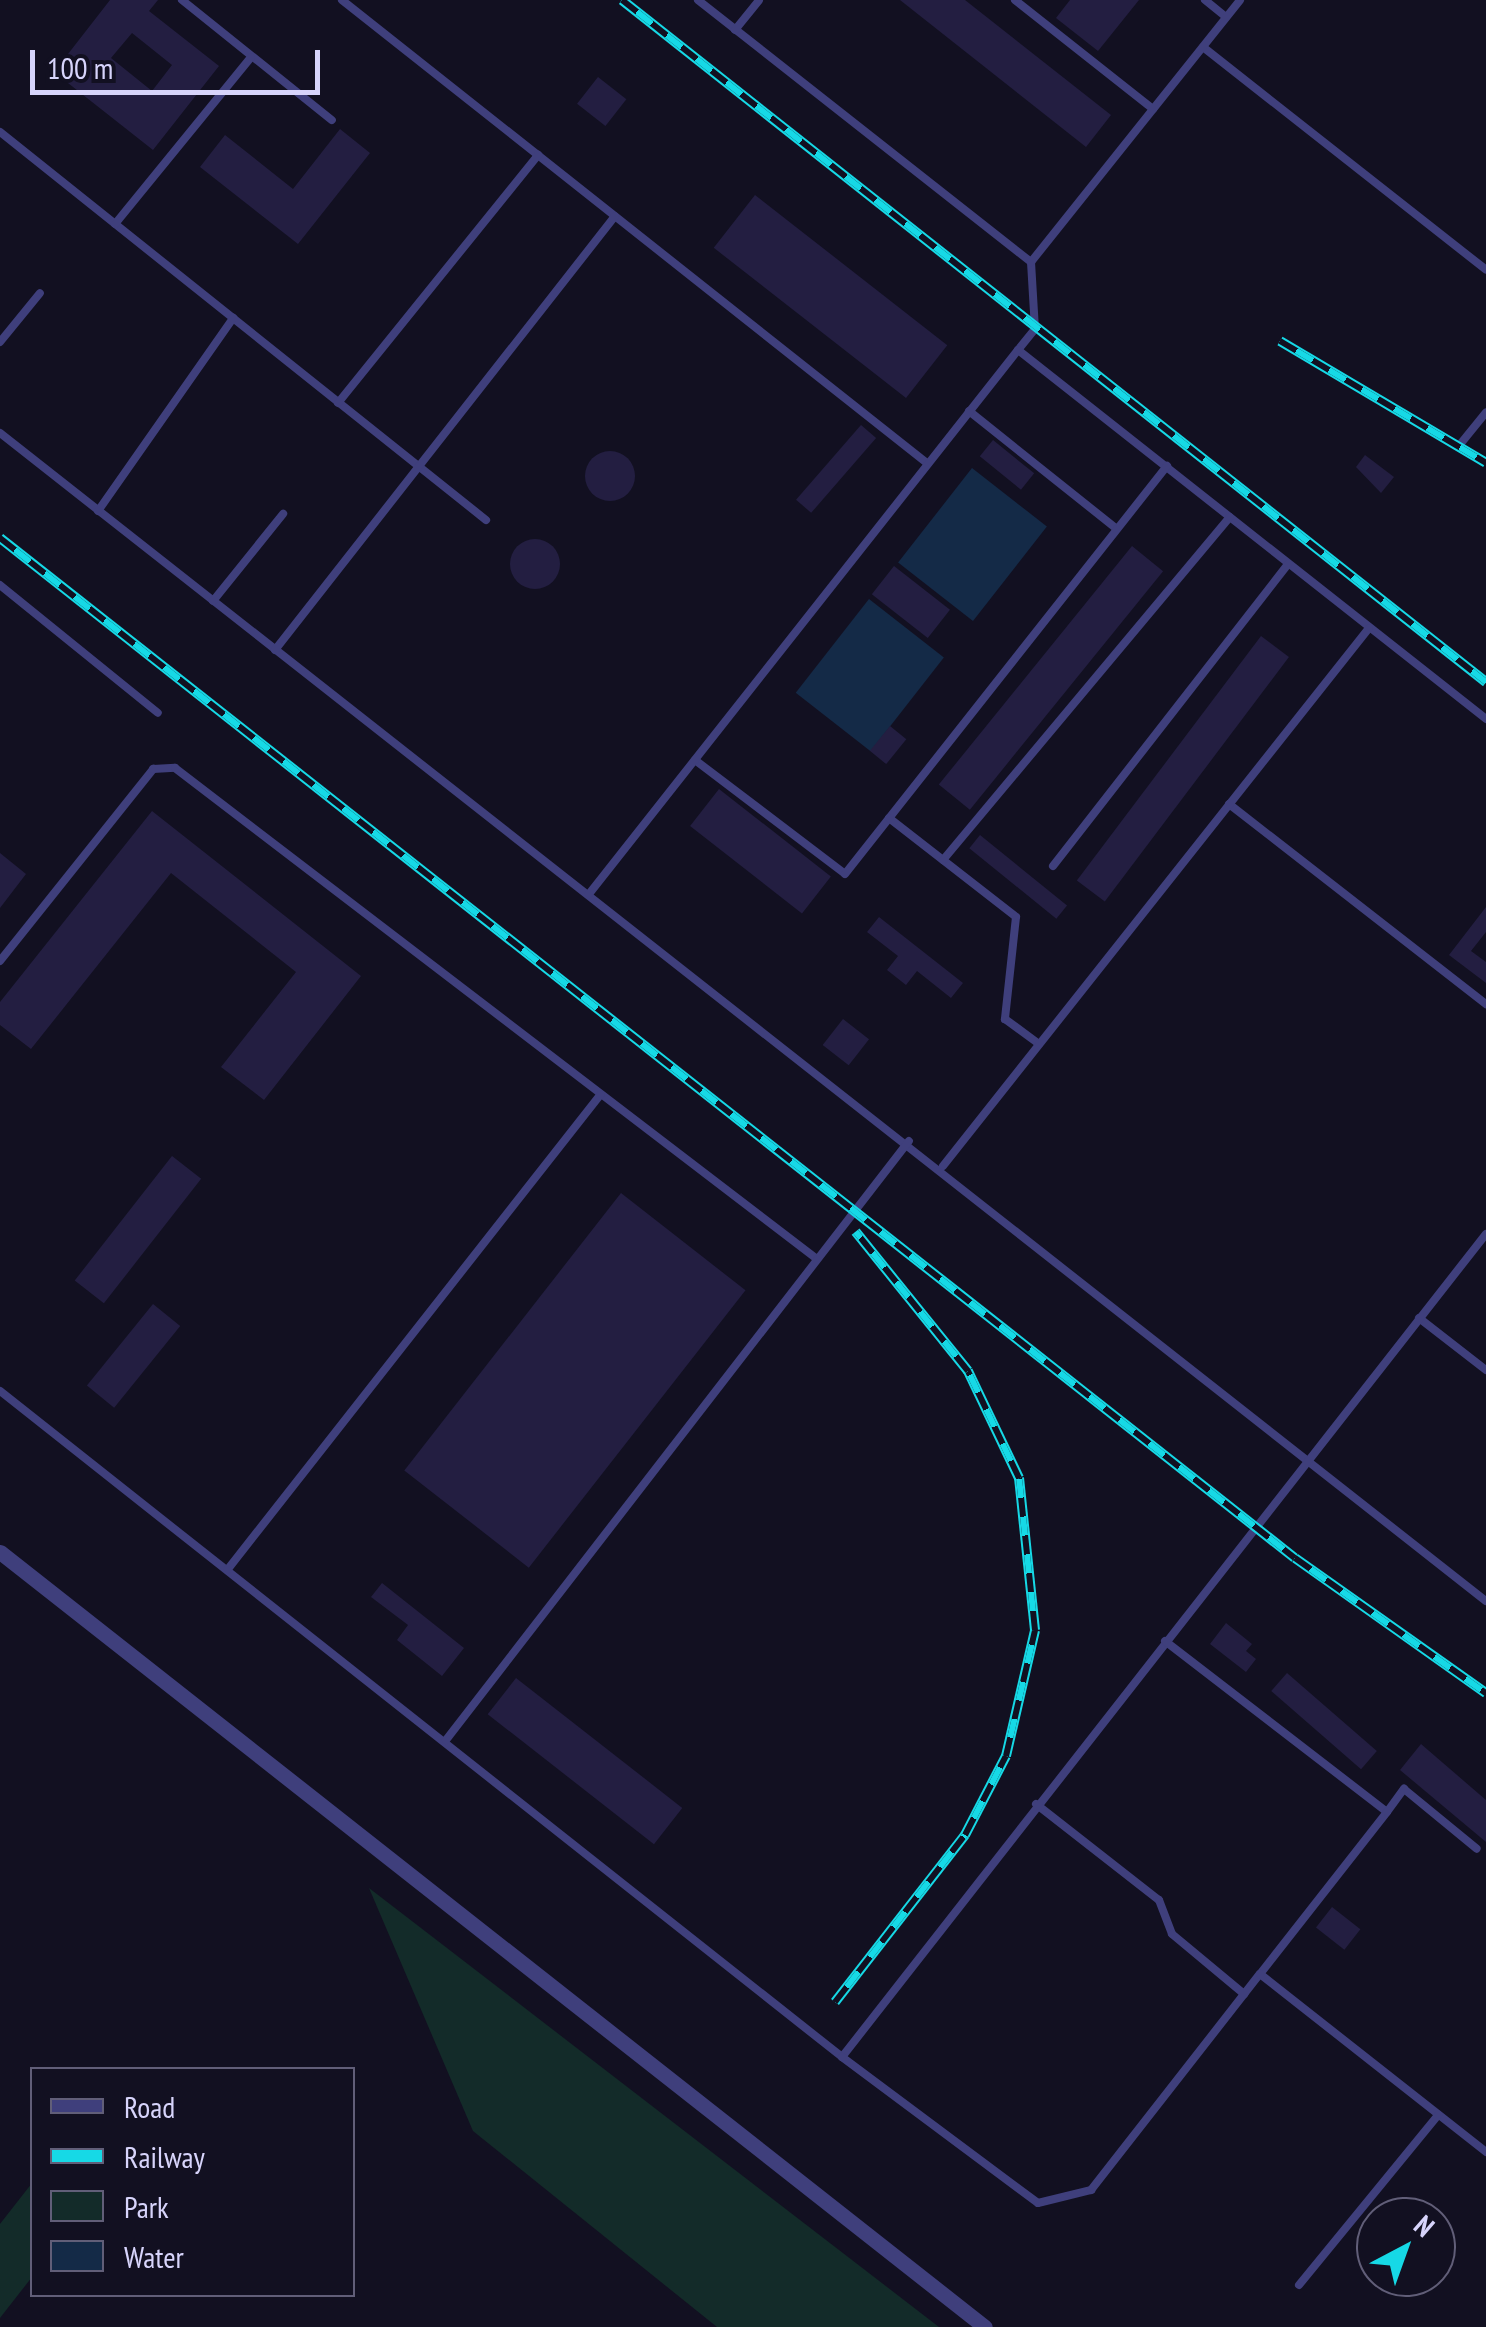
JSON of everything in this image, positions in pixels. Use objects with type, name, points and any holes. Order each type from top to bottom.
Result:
[{"type":"street","points":[[0,1552],[985,2327]]},
{"type":"lane","points":[[182,0],[332,120]]},
{"type":"lane","points":[[342,0],[928,464]]},
{"type":"lane","points":[[698,0],[1030,262]]},
{"type":"lane","points":[[735,30],[759,0]]},
{"type":"lane","points":[[1015,0],[1153,109]]},
{"type":"lane","points":[[1204,0],[1226,18]]},
{"type":"lane","points":[[589,894],[1035,329],[1030,262],[1240,0]]},
{"type":"lane","points":[[1203,47],[1486,270]]},
{"type":"lane","points":[[115,224],[250,57]]},
{"type":"lane","points":[[0,132],[486,520]]},
{"type":"lane","points":[[338,403],[538,155]]},
{"type":"lane","points":[[275,650],[615,216]]},
{"type":"lane","points":[[0,342],[40,293]]},
{"type":"lane","points":[[98,510],[233,318]]},
{"type":"lane","points":[[1018,350],[1486,719]]},
{"type":"lane","points":[[969,412],[1117,529]]},
{"type":"lane","points":[[1462,442],[1486,412]]},
{"type":"lane","points":[[0,432],[212,601],[942,1166],[1305,1461],[1486,1601]]},
{"type":"lane","points":[[695,760],[845,874],[1166,466]]},
{"type":"lane","points":[[212,601],[284,514]]},
{"type":"lane","points":[[944,860],[1230,517]]},
{"type":"lane","points":[[1053,866],[1288,564]]},
{"type":"lane","points":[[0,585],[158,713]]},
{"type":"lane","points":[[942,1166],[1368,628]]},
{"type":"lane","points":[[0,962],[162,764],[817,1259]]},
{"type":"lane","points":[[1229,804],[1486,1004]]},
{"type":"lane","points":[[889,818],[1016,917],[1006,1019],[1039,1044]]},
{"type":"lane","points":[[228,1569],[600,1095]]},
{"type":"lane","points":[[446,1740],[909,1141]]},
{"type":"lane","points":[[842,2056],[1486,1234]]},
{"type":"lane","points":[[1420,1318],[1486,1370]]},
{"type":"lane","points":[[0,1391],[842,2056],[1038,2203],[1091,2190],[1404,1789],[1477,1850]]},
{"type":"lane","points":[[1166,1641],[1387,1812]]},
{"type":"lane","points":[[1036,1804],[1160,1900],[1172,1934],[1244,1994]]},
{"type":"lane","points":[[1260,1974],[1486,2152]]},
{"type":"lane","points":[[1298,2284],[1438,2115]]},
{"type":"green space","points":[[369,1888],[939,2327],[717,2327],[473,2131]]},
{"type":"green space","points":[[30,2186],[30,2280],[0,2318],[0,2224]]},
{"type":"water","points":[[972,468],[1047,526],[973,621],[898,563]]},
{"type":"water","points":[[869,599],[944,657],[871,751],[796,693]]},
{"type":"building","points":[[110,0],[158,0],[149,11],[219,66],[153,150],[54,72]],"holes":[[[132,33],[172,65],[152,91],[111,58]]]},
{"type":"building","points":[[900,0],[965,0],[1111,115],[1086,147]]},
{"type":"building","points":[[1070,0],[1139,0],[1098,51],[1056,18]]},
{"type":"building","points":[[598,77],[626,99],[605,126],[577,104]]},
{"type":"building","points":[[340,129],[370,153],[298,244],[200,167],[225,135],[293,189]]},
{"type":"building","points":[[755,195],[947,345],[906,398],[714,248]]},
{"type":"building","points":[[861,425],[876,438],[811,513],[796,500]]},
{"type":"building","points":[[993,440],[1034,473],[1021,490],[980,456]]},
{"type":"building","points":[[610,451],[628,458],[635,476],[628,494],[610,501],[592,494],[585,476],[592,458]]},
{"type":"building","points":[[1365,455],[1394,477],[1381,493],[1356,467]]},
{"type":"building","points":[[535,539],[553,546],[560,564],[553,582],[535,589],[517,582],[510,564],[517,546]]},
{"type":"building","points":[[1132,546],[1163,571],[970,810],[939,785]]},
{"type":"building","points":[[894,566],[950,610],[928,638],[872,594]]},
{"type":"building","points":[[1261,636],[1289,657],[1105,901],[1077,880]]},
{"type":"building","points":[[890,726],[906,739],[886,764],[870,751]]},
{"type":"building","points":[[719,789],[831,876],[802,913],[690,826]]},
{"type":"building","points":[[152,811],[361,976],[264,1100],[221,1067],[296,972],[171,873],[31,1049],[0,1025],[0,1002]]},
{"type":"building","points":[[980,835],[1067,905],[1056,919],[969,848]]},
{"type":"building","points":[[0,853],[26,874],[0,908]]},
{"type":"building","points":[[1486,907],[1486,932],[1471,951],[1486,962],[1486,983],[1449,955]]},
{"type":"building","points":[[879,917],[963,983],[951,998],[917,971],[906,985],[887,970],[898,956],[867,932]]},
{"type":"building","points":[[843,1019],[869,1039],[849,1065],[823,1045]]},
{"type":"building","points":[[172,1156],[201,1179],[104,1303],[75,1281]]},
{"type":"building","points":[[621,1193],[746,1290],[529,1568],[404,1470]]},
{"type":"building","points":[[153,1304],[180,1326],[114,1408],[87,1386]]},
{"type":"building","points":[[382,1583],[464,1648],[442,1676],[397,1640],[408,1625],[371,1597]]},
{"type":"building","points":[[1226,1623],[1252,1644],[1246,1651],[1256,1659],[1246,1672],[1210,1644]]},
{"type":"building","points":[[1287,1673],[1377,1751],[1361,1769],[1271,1691]]},
{"type":"building","points":[[516,1678],[682,1808],[654,1844],[488,1714]]},
{"type":"building","points":[[1421,1744],[1486,1800],[1486,1842],[1400,1770]]},
{"type":"building","points":[[1332,1907],[1360,1929],[1344,1950],[1316,1927]]},
{"type":"railway","points":[[622,0],[1486,682]]},
{"type":"railway","points":[[1280,341],[1486,463]]},
{"type":"railway","points":[[0,538],[1295,1558],[1486,1693]]},
{"type":"railway","points":[[835,2002],[965,1835],[1006,1756],[1035,1630],[1019,1478],[968,1371],[856,1232]]}]
